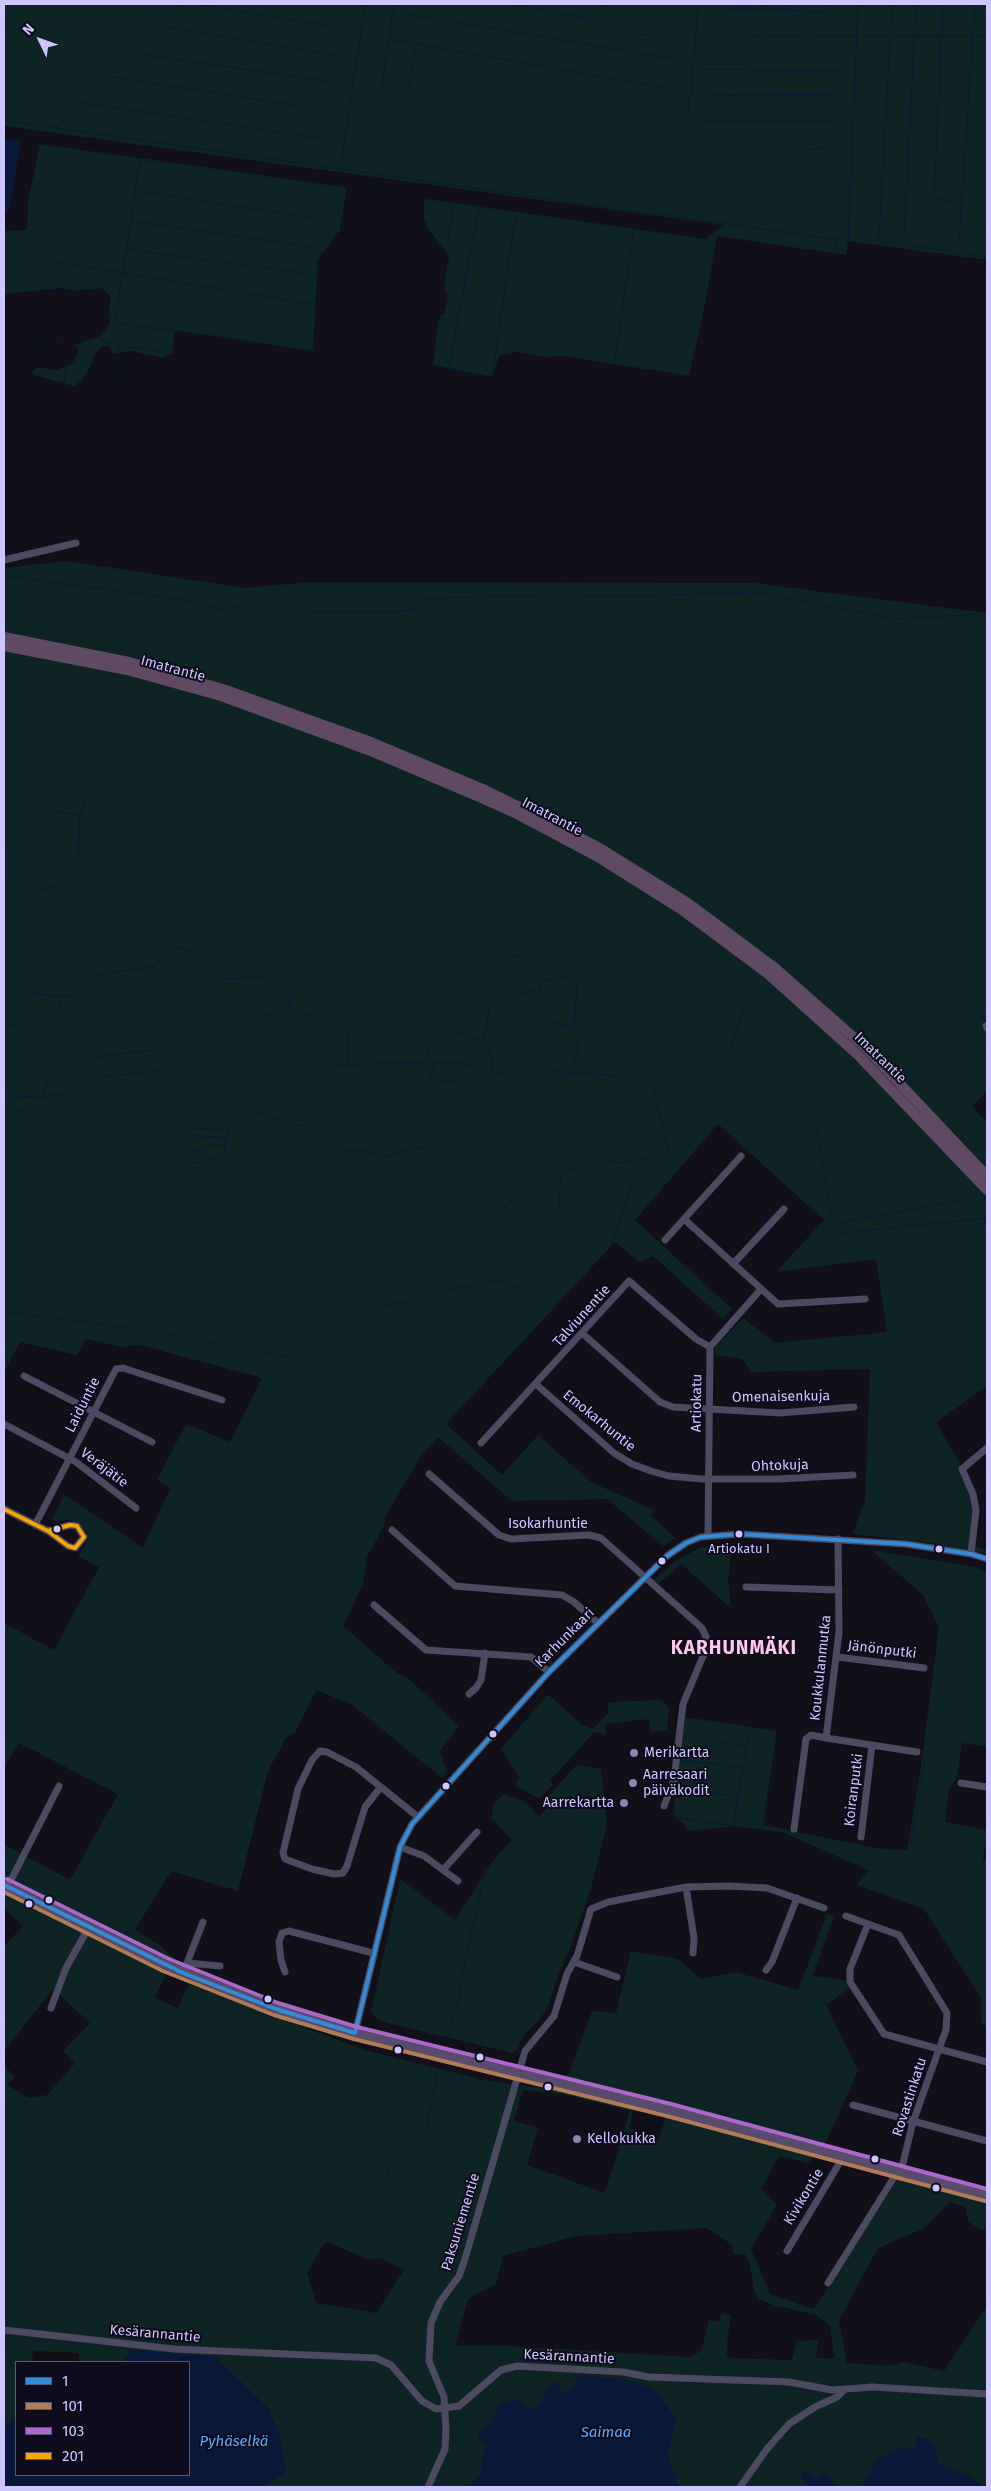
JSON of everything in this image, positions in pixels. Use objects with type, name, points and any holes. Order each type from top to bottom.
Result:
[{"type":"highway","name":"Imatrantie","points":[[4,637],[129,662],[223,689],[371,742],[483,789],[562,828],[652,881],[771,970],[867,1049],[987,1176]]},
{"type":"highway","name":"Imatrantie","points":[[4,646],[127,670],[221,696],[368,750],[487,800],[558,835],[639,882],[737,943]]},
{"type":"highway","name":"Imatrantie","points":[[771,970],[865,1062],[987,1190]]},
{"type":"main road","points":[[5,1887],[183,1972],[276,2009],[355,2032],[987,2195]]},
{"type":"street","points":[[4,560],[76,543]]},
{"type":"street","points":[[665,1240],[741,1156]]},
{"type":"street","points":[[733,1264],[784,1209]]},
{"type":"street","points":[[684,1219],[778,1304],[865,1299]]},
{"type":"street","name":"Talviunentie","points":[[481,1443],[583,1334],[629,1281],[696,1339],[710,1347]]},
{"type":"street","points":[[710,1347],[761,1289]]},
{"type":"street","name":"Omenaisenkuja","points":[[583,1334],[660,1402],[679,1409],[780,1413],[854,1407]]},
{"type":"street","name":"Artiokatu","points":[[708,1536],[710,1347]]},
{"type":"street","name":"Laiduntie","points":[[35,1525],[116,1369],[123,1368],[222,1400]]},
{"type":"street","points":[[24,1376],[152,1442]]},
{"type":"street","name":"Emokarhuntie","points":[[536,1385],[603,1444],[632,1464],[670,1476],[708,1479]]},
{"type":"street","name":"Veräjätie","points":[[4,1424],[70,1458],[136,1508]]},
{"type":"street","points":[[971,1554],[976,1510],[962,1469],[987,1448]]},
{"type":"street","name":"Isokarhuntie","points":[[429,1474],[499,1536],[511,1539],[589,1535],[601,1538],[698,1624],[706,1637],[705,1653],[680,1715],[674,1780],[664,1806]]},
{"type":"street","name":"Ohtokuja","points":[[708,1479],[778,1480],[853,1475]]},
{"type":"street","points":[[4,1509],[48,1531],[61,1543],[75,1548],[84,1537],[77,1526],[70,1524],[48,1531]]},
{"type":"street","points":[[392,1530],[455,1586],[562,1594],[598,1623]]},
{"type":"street","name":"Karhunkaari","points":[[355,2032],[400,1847],[418,1817],[548,1672],[645,1576],[678,1548],[708,1536],[749,1535],[906,1544],[971,1554],[987,1559]]},
{"type":"street","name":"Koukkulanmutka","points":[[838,1539],[838,1657],[826,1738],[917,1752]]},
{"type":"street","points":[[746,1587],[839,1590]]},
{"type":"street","points":[[374,1605],[426,1650],[531,1657],[548,1672]]},
{"type":"street","points":[[468,1694],[476,1688],[481,1680],[485,1653]]},
{"type":"street","name":"Jänönputki","points":[[838,1657],[924,1668]]},
{"type":"street","points":[[794,1830],[806,1739],[810,1736],[826,1738]]},
{"type":"street","name":"Koiranputki","points":[[861,1837],[872,1745]]},
{"type":"street","points":[[380,1788],[364,1807],[347,1866],[343,1873],[334,1874],[312,1869],[285,1859],[283,1853],[298,1789],[312,1760],[320,1751],[327,1752],[356,1767],[418,1817]]},
{"type":"street","points":[[961,1783],[987,1787]]},
{"type":"street","points":[[5,1887],[59,1786]]},
{"type":"street","points":[[443,1870],[477,1832]]},
{"type":"street","points":[[400,1847],[418,1852],[458,1881]]},
{"type":"street","points":[[693,1953],[694,1938],[686,1887],[750,1886],[767,1888],[824,1908]]},
{"type":"street","name":"Paksuniementie","points":[[428,2487],[445,2449],[445,2409],[441,2388],[429,2361],[431,2323],[440,2302],[459,2276],[465,2260],[525,2051],[554,2016],[591,1909],[594,1906],[686,1887]]},
{"type":"street","points":[[766,1970],[772,1962],[797,1898]]},
{"type":"street","points":[[846,1916],[868,1924],[898,1935],[947,2013],[946,2030],[939,2049],[884,2034],[850,1982],[850,1969],[868,1924]]},
{"type":"street","points":[[183,1972],[203,1922]]},
{"type":"street","points":[[51,2008],[66,1968],[89,1927]]},
{"type":"street","points":[[285,1972],[281,1960],[279,1942],[282,1933],[289,1931],[373,1953]]},
{"type":"street","points":[[574,1962],[617,1976]]},
{"type":"street","points":[[187,1963],[220,1966]]},
{"type":"street","name":"Rovastinkatu","points":[[828,2283],[903,2163],[913,2122],[939,2049],[987,2062]]},
{"type":"street","points":[[853,2105],[987,2141]]},
{"type":"street","name":"Kivikontie","points":[[787,2251],[843,2157]]},
{"type":"street","name":"Kesärannantie","points":[[4,2330],[174,2350],[376,2358],[391,2365],[422,2401],[436,2409],[445,2409],[466,2403],[494,2374],[509,2367],[622,2372],[649,2377],[789,2382],[832,2390],[873,2388],[987,2394]]},
{"type":"street","points":[[740,2487],[767,2449],[789,2424],[815,2407],[837,2397],[844,2390]]},
{"type":"green space","points":[[4,4],[987,4],[987,260],[848,241],[846,255],[717,236],[705,305],[689,376],[564,356],[546,357],[518,352],[499,356],[492,377],[433,365],[439,317],[444,314],[448,299],[444,287],[449,256],[427,227],[424,218],[424,198],[705,239],[723,225],[4,126]]},
{"type":"green space","points":[[40,144],[347,187],[340,230],[318,259],[313,351],[175,331],[172,354],[162,358],[132,351],[112,354],[110,346],[102,346],[95,355],[87,374],[75,386],[30,374],[37,367],[55,370],[68,366],[75,360],[78,351],[78,348],[74,345],[100,336],[109,325],[110,295],[101,288],[77,291],[63,288],[4,294],[4,231],[27,230],[28,202]]},
{"type":"green space","points":[[67,561],[245,588],[309,582],[754,583],[987,613],[987,1091],[972,1106],[987,1123],[987,1386],[936,1422],[960,1464],[959,1473],[972,1496],[975,1512],[970,1545],[987,1550],[987,1554],[932,1543],[852,1534],[865,1502],[870,1369],[752,1372],[742,1359],[715,1355],[716,1346],[743,1318],[775,1343],[887,1332],[876,1259],[776,1272],[824,1220],[718,1124],[635,1220],[732,1309],[723,1319],[653,1256],[639,1262],[615,1242],[446,1424],[502,1475],[538,1435],[591,1482],[654,1510],[651,1516],[676,1538],[663,1546],[607,1499],[512,1501],[438,1437],[421,1456],[386,1515],[383,1528],[367,1557],[363,1584],[343,1626],[397,1673],[409,1679],[459,1726],[440,1751],[447,1772],[442,1778],[351,1704],[316,1690],[295,1733],[286,1738],[268,1771],[238,1891],[171,1871],[135,1930],[161,1946],[181,1965],[166,1974],[155,1998],[178,2008],[189,1984],[364,2050],[484,2080],[562,2091],[592,2011],[616,2013],[631,1951],[678,1959],[701,1979],[736,1972],[798,1990],[827,1914],[834,1916],[813,1976],[844,1980],[849,1988],[826,2005],[858,2070],[825,2145],[808,2163],[779,2156],[761,2189],[777,2205],[751,2249],[770,2294],[814,2309],[906,2167],[987,2189],[987,2231],[977,2228],[968,2221],[965,2207],[950,2202],[923,2229],[878,2248],[839,2320],[847,2363],[890,2366],[904,2362],[944,2371],[987,2306],[987,2487],[835,2487],[825,2471],[822,2477],[806,2483],[816,2487],[555,2487],[474,2481],[470,2487],[156,2487],[190,2476],[190,2361],[79,2361],[79,2353],[33,2351],[32,2361],[15,2361],[15,2421],[4,2427],[4,2065],[15,2077],[8,2085],[28,2098],[47,2095],[75,2063],[63,2051],[90,2023],[53,1989],[4,2051],[4,1946],[23,1926],[4,1908],[4,1844],[70,1880],[118,1794],[19,1743],[4,1768],[4,1623],[54,1650],[99,1567],[78,1556],[88,1539],[86,1531],[69,1519],[57,1522],[52,1519],[64,1494],[143,1548],[170,1488],[157,1480],[186,1424],[230,1442],[262,1378],[140,1345],[123,1347],[86,1339],[77,1355],[20,1342],[4,1373],[4,568]],"holes":[[[523,2090],[563,2094],[630,2111],[605,2193],[527,2165],[538,2127],[514,2121]],[[636,2102],[668,2110],[659,2139],[629,2128]],[[707,2228],[732,2245],[733,2254],[744,2254],[750,2265],[754,2292],[759,2299],[773,2305],[816,2315],[830,2325],[834,2358],[816,2358],[818,2340],[797,2341],[792,2360],[730,2358],[727,2355],[727,2343],[731,2315],[722,2313],[718,2321],[709,2320],[701,2351],[690,2357],[509,2346],[455,2346],[468,2299],[496,2284],[503,2256],[576,2236]],[[326,2241],[366,2259],[380,2258],[404,2270],[376,2313],[316,2303],[307,2273]]]},
{"type":"green space","points":[[732,1543],[728,1581],[731,1608],[681,1564],[658,1584],[654,1580],[676,1561],[699,1548]]},
{"type":"green space","points":[[871,1550],[976,1567],[987,1573],[987,1747],[962,1743],[957,1778],[949,1788],[945,1822],[987,1830],[983,1860],[987,1861],[987,2026],[982,2025],[980,1996],[924,1909],[857,1885],[868,1870],[782,1832],[735,1826],[689,1831],[673,1813],[685,1717],[777,1731],[763,1825],[882,1849],[907,1850],[920,1773],[939,1627],[923,1595]]},
{"type":"green space","points":[[548,1694],[581,1724],[593,1729],[608,1713],[608,1702],[661,1700],[669,1707],[667,1730],[651,1732],[649,1719],[606,1724],[606,1735],[594,1732],[550,1781],[553,1784],[540,1799],[515,1786],[519,1777],[501,1749]]},
{"type":"green space","points":[[576,1765],[601,1769],[607,1824],[591,1888],[548,2007],[540,2019],[523,2036],[518,2049],[512,2053],[379,2021],[371,2012],[400,1879],[455,1920],[491,1863],[512,1840],[491,1818],[494,1804],[504,1794],[524,1801],[539,1816],[546,1809],[544,1801]]},
{"type":"water","points":[[4,139],[21,141],[9,212],[4,214]]},
{"type":"water","name":"Pyhäselkä","points":[[131,2350],[216,2357],[268,2408],[279,2433],[286,2472],[261,2487],[4,2487],[4,2427],[15,2421],[15,2476],[190,2476],[190,2361],[124,2361]]},
{"type":"water","name":"Saimaa","points":[[579,2375],[633,2381],[655,2391],[676,2418],[667,2454],[679,2487],[470,2487],[472,2482],[479,2476],[483,2463],[481,2460],[486,2447],[477,2434],[492,2423],[498,2405],[516,2399],[535,2410],[552,2383],[557,2382],[563,2394],[573,2388]]},
{"type":"water","points":[[917,2437],[928,2439],[935,2449],[938,2464],[973,2478],[983,2487],[863,2487],[863,2483],[877,2459],[902,2448],[915,2449]]},
{"type":"water","points":[[805,2471],[817,2478],[822,2477],[825,2471],[827,2472],[835,2487],[816,2487],[806,2483],[801,2476],[801,2472]]},
{"type":"waterway","points":[[40,144],[181,4]]},
{"type":"waterway","points":[[195,4],[343,28]]},
{"type":"waterway","points":[[338,185],[365,4]]},
{"type":"waterway","points":[[381,90],[394,4]]},
{"type":"waterway","points":[[508,4],[592,19]]},
{"type":"waterway","points":[[604,4],[639,35],[987,36]]},
{"type":"waterway","points":[[765,4],[765,9]]},
{"type":"waterway","points":[[791,10],[792,4]]},
{"type":"waterway","points":[[694,95],[691,86],[698,10],[701,7],[826,12],[826,4]]},
{"type":"waterway","points":[[4,120],[848,241],[858,4]]},
{"type":"waterway","points":[[879,237],[892,4]]},
{"type":"waterway","points":[[904,239],[916,4]]},
{"type":"waterway","points":[[943,4],[934,196],[961,206]]},
{"type":"waterway","points":[[959,242],[975,4]]},
{"type":"waterway","points":[[393,12],[680,60]]},
{"type":"waterway","points":[[160,26],[338,56]]},
{"type":"waterway","points":[[389,39],[664,88]]},
{"type":"waterway","points":[[360,115],[409,85],[416,45]]},
{"type":"waterway","points":[[132,53],[334,82]]},
{"type":"waterway","points":[[693,69],[842,71]]},
{"type":"waterway","points":[[108,76],[331,111]]},
{"type":"waterway","points":[[833,121],[701,121],[689,111],[689,96],[837,94]]},
{"type":"waterway","points":[[81,103],[327,139]]},
{"type":"waterway","points":[[778,122],[802,150],[828,148]]},
{"type":"waterway","points":[[32,143],[123,156]]},
{"type":"waterway","points":[[321,354],[313,351],[216,336],[115,323],[140,160],[197,166],[705,239]]},
{"type":"waterway","points":[[313,350],[318,259],[340,230],[347,187]]},
{"type":"waterway","points":[[136,191],[319,219]]},
{"type":"waterway","points":[[424,199],[423,221],[427,239],[445,249],[450,256]]},
{"type":"waterway","points":[[448,243],[453,203]]},
{"type":"waterway","points":[[449,368],[479,207]]},
{"type":"waterway","points":[[459,315],[438,320],[433,365],[492,377],[516,213]]},
{"type":"waterway","points":[[131,221],[313,247]]},
{"type":"waterway","points":[[960,231],[987,226]]},
{"type":"waterway","points":[[614,365],[634,230]]},
{"type":"waterway","points":[[27,231],[57,262],[312,304]]},
{"type":"waterway","points":[[836,239],[836,256]]},
{"type":"waterway","points":[[879,241],[987,257]]},
{"type":"waterway","points":[[126,249],[309,274]]},
{"type":"waterway","points":[[4,294],[63,288],[69,291],[94,319]]},
{"type":"waterway","points":[[4,330],[39,339],[58,336],[89,324],[95,319],[115,319]]},
{"type":"waterway","points":[[4,356],[55,344],[58,336]]},
{"type":"waterway","points":[[59,336],[72,349]]},
{"type":"waterway","points":[[96,353],[87,374],[81,381],[75,386],[63,384],[72,349],[87,340],[99,337],[106,343],[161,352]]},
{"type":"waterway","points":[[110,397],[119,346]]},
{"type":"waterway","points":[[114,377],[156,383]]},
{"type":"waterway","points":[[4,576],[186,600],[218,609],[243,607],[251,612],[259,607],[268,611],[391,612],[413,610],[425,600],[438,598],[551,595],[640,596],[754,592],[896,619],[978,614],[987,619]]},
{"type":"waterway","points":[[80,814],[86,800],[152,726]]},
{"type":"waterway","points":[[52,812],[80,814],[78,856],[57,885],[31,895],[8,864],[52,812]]},
{"type":"waterway","points":[[4,946],[68,982]]},
{"type":"waterway","points":[[4,978],[33,994],[74,997],[98,974],[154,967],[173,946],[196,952]]},
{"type":"waterway","points":[[505,958],[522,955],[539,982],[553,1022],[574,1029]]},
{"type":"waterway","points":[[956,966],[983,1019]]},
{"type":"waterway","points":[[155,968],[183,1002],[224,979],[263,977],[288,996],[289,1006]]},
{"type":"waterway","points":[[539,982],[564,977],[575,981],[577,985],[574,1029],[579,1048],[572,1071]]},
{"type":"waterway","points":[[489,1006],[541,988]]},
{"type":"waterway","points":[[478,994],[488,1005]]},
{"type":"waterway","points":[[4,1022],[14,1026],[58,1011],[63,997]]},
{"type":"waterway","points":[[239,1001],[267,1016],[289,1006],[325,1022]]},
{"type":"waterway","points":[[484,1040],[489,1007]]},
{"type":"waterway","points":[[722,1069],[744,1009]]},
{"type":"waterway","points":[[349,1032],[349,1064]]},
{"type":"waterway","points":[[425,1062],[430,1043],[460,1032],[484,1041],[489,1046],[493,1070]]},
{"type":"waterway","points":[[904,1070],[955,1039],[982,1053],[987,1052]]},
{"type":"waterway","points":[[43,1096],[48,1081],[85,1060],[109,1055],[155,1050]]},
{"type":"waterway","points":[[634,1179],[607,1258],[583,1244],[559,1207],[561,1174],[597,1159],[622,1163],[669,1153],[654,1091],[690,1052],[761,1091],[791,1131],[836,1091],[873,1078]]},
{"type":"waterway","points":[[4,1096],[43,1097],[72,1092],[89,1078],[159,1071],[170,1062]]},
{"type":"waterway","points":[[337,1065],[425,1062],[467,1064],[505,1075],[527,1109],[559,1151],[418,1300],[384,1305]]},
{"type":"waterway","points":[[434,1064],[427,1084],[461,1079],[466,1065]]},
{"type":"waterway","points":[[522,1099],[551,1071],[620,1076],[627,1082]]},
{"type":"waterway","points":[[4,1113],[23,1111]]},
{"type":"waterway","points":[[187,1163],[202,1163],[224,1153],[229,1129],[256,1112],[292,1125],[306,1126],[342,1153],[356,1150],[387,1156],[420,1147],[485,1189],[506,1206]]},
{"type":"waterway","points":[[814,1112],[832,1220],[837,1223],[842,1233],[987,1218]]},
{"type":"waterway","points":[[165,1115],[196,1129],[228,1129]]},
{"type":"waterway","points":[[4,1132],[11,1131]]},
{"type":"waterway","points":[[194,1136],[227,1137]]},
{"type":"waterway","points":[[188,1154],[209,1146],[226,1145]]},
{"type":"waterway","points":[[838,1223],[974,1198]]},
{"type":"waterway","points":[[442,1291],[501,1280],[523,1289]]},
{"type":"waterway","points":[[4,1312],[133,1328]]},
{"type":"waterway","points":[[259,1352],[298,1359],[354,1324]]},
{"type":"waterway","points":[[143,1329],[243,1349]]},
{"type":"waterway","points":[[663,1816],[733,1826],[750,1729]]},
{"type":"waterway","points":[[780,1732],[763,1833],[779,1835],[788,1839]]},
{"type":"waterway","points":[[683,1737],[746,1746]]},
{"type":"waterway","points":[[911,1842],[926,1752]]},
{"type":"waterway","points":[[681,1760],[743,1768]]},
{"type":"waterway","points":[[677,1789],[738,1796]]},
{"type":"waterway","points":[[447,2037],[458,2006],[462,1975],[484,1877],[489,1869],[533,1822],[536,1812]]},
{"type":"waterway","points":[[926,1828],[942,1817]]},
{"type":"waterway","points":[[855,1864],[885,1867],[919,1834]]},
{"type":"waterway","points":[[792,1840],[849,1863]]},
{"type":"waterway","points":[[407,1882],[472,1931]]},
{"type":"waterway","points":[[371,2210],[386,2182],[389,2164],[414,2146],[417,2140],[426,2132],[438,2070]]},
{"type":"transit line","name":"201","points":[[4,1509],[48,1531]]},
{"type":"transit line","name":"201","points":[[70,1525],[77,1526],[84,1537],[75,1548],[68,1546],[48,1531],[70,1525]]},
{"type":"transit line","name":"1","points":[[4,1885],[183,1973],[276,2009],[355,2033],[400,1847],[412,1824],[549,1672],[667,1556],[686,1543],[701,1537],[740,1534],[906,1544],[971,1554],[987,1559]]},
{"type":"transit line","name":"103","points":[[7,1879],[169,1959],[278,2003],[357,2027],[671,2104],[987,2189]]},
{"type":"transit line","name":"101","points":[[4,1892],[163,1971],[274,2015],[354,2039],[667,2116],[985,2201]]},
{"type":"place","name":"Artiokatu I","points":[[739,1534]]},
{"type":"place","name":"Merikartta","points":[[634,1753]]},
{"type":"place","name":"Aarresaari päiväkodit","points":[[633,1783]]},
{"type":"place","name":"Aarrekartta","points":[[624,1803]]},
{"type":"place","name":"Kellokukka","points":[[577,2139]]},
{"type":"district","name":"KARHUNMÄKI","points":[[734,1649]]}]
